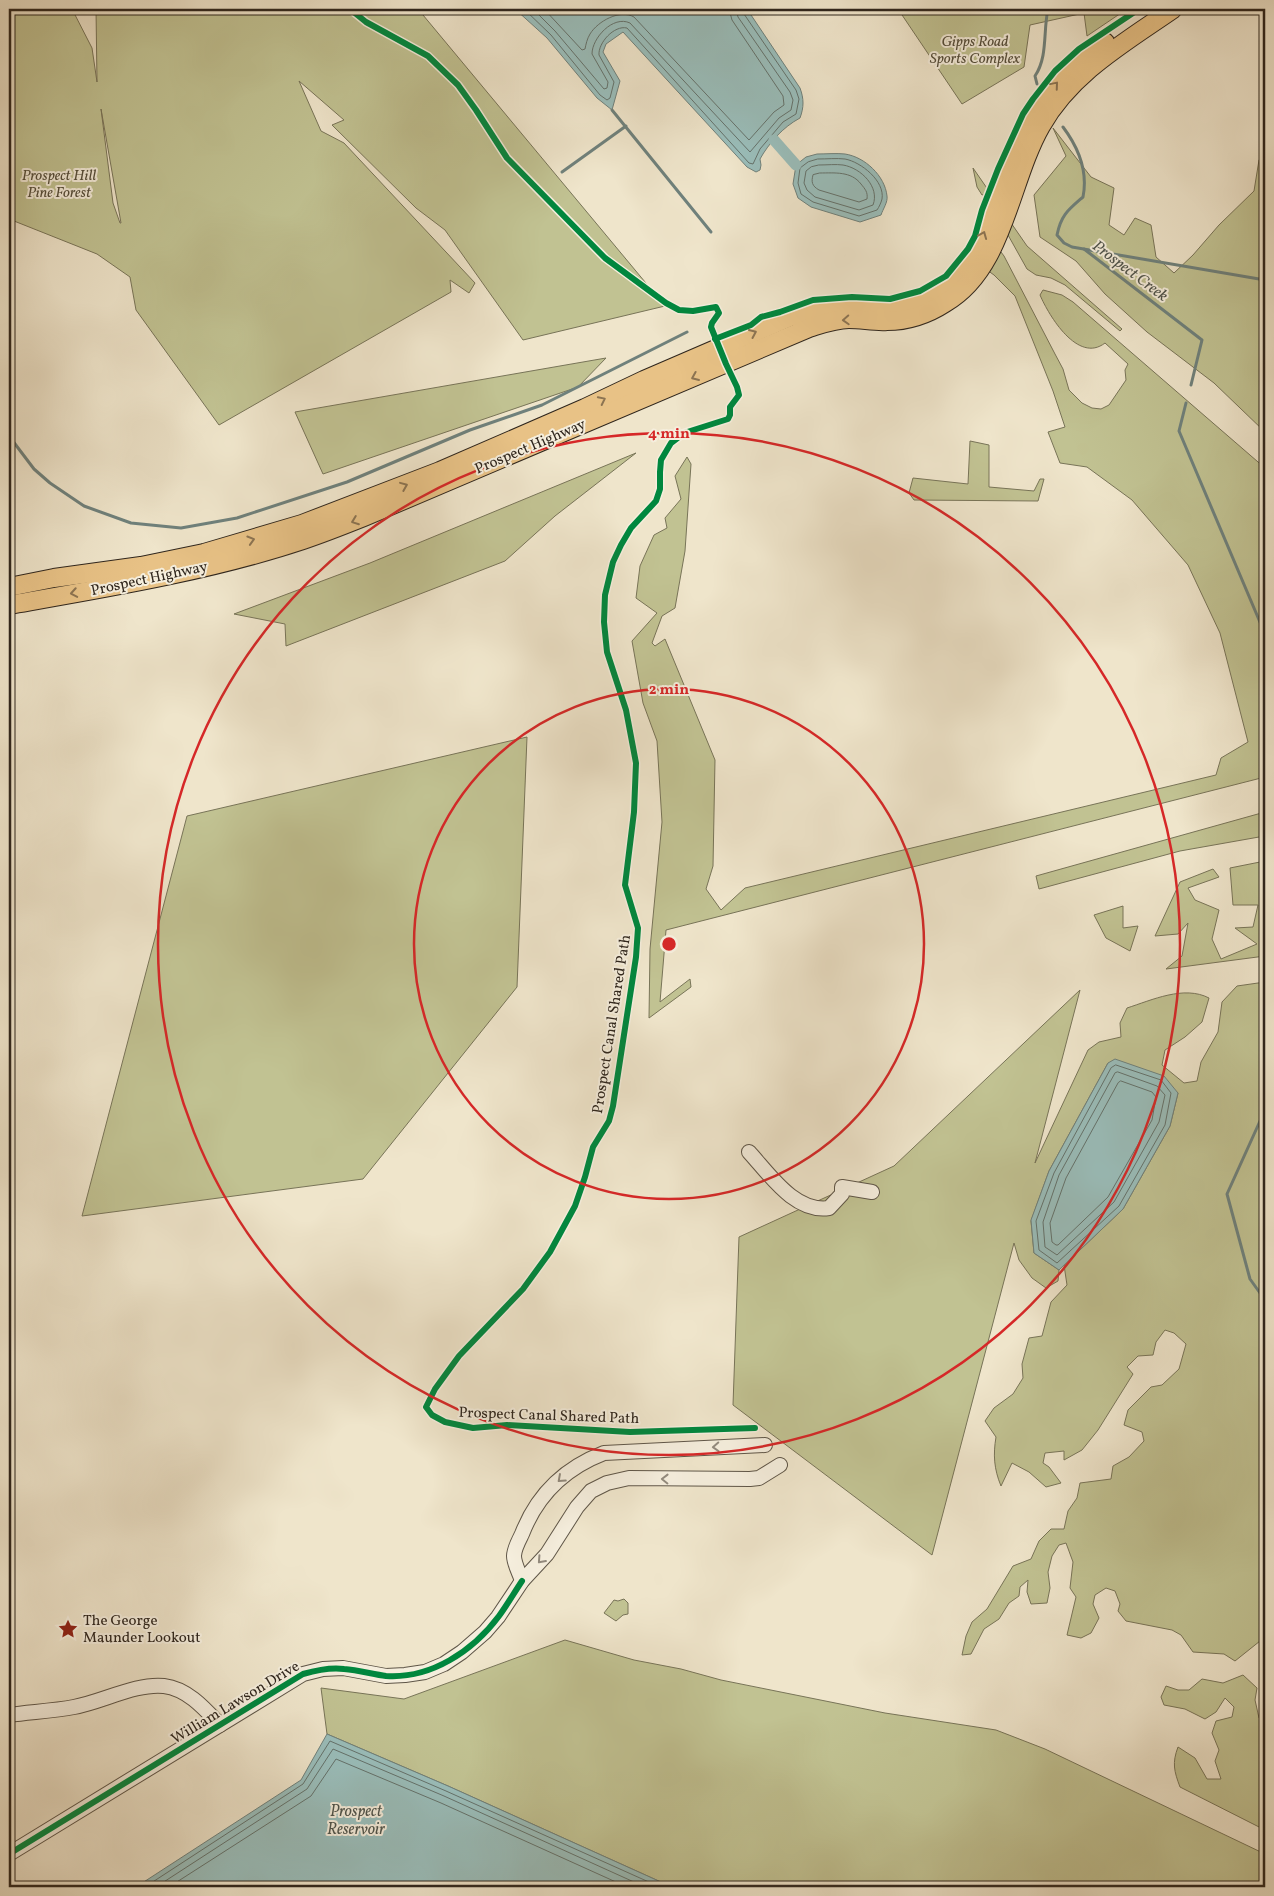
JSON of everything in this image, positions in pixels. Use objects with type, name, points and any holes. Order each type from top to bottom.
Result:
[{"type":"main road","points":[[998,213],[1010,182],[1026,156],[1041,102],[1059,81],[1154,9]]},
{"type":"main road","points":[[1089,60],[1173,9]]},
{"type":"main road","name":"Prospect Highway","points":[[9,587],[54,578],[141,566],[204,552],[302,524],[440,471],[560,420],[644,380],[790,318],[824,308],[888,309],[909,306],[920,302],[947,288],[967,266],[998,213]]},
{"type":"main road","name":"Prospect Highway","points":[[9,605],[173,574],[238,559],[303,540],[364,517],[809,328],[848,319],[888,321],[910,318],[927,312],[952,298],[976,276],[990,252],[998,213]]},
{"type":"street","points":[[749,1152],[794,1199],[818,1209],[829,1208],[842,1194],[842,1187],[872,1192]]},
{"type":"street","points":[[522,1581],[514,1555],[529,1515],[549,1490],[571,1469],[585,1461],[604,1453],[765,1445]]},
{"type":"street","name":"William Lawson Drive","points":[[9,1854],[303,1674],[323,1668],[343,1668],[386,1676],[406,1675],[425,1672],[444,1664],[462,1652],[485,1632],[498,1617],[522,1581],[547,1554],[577,1507],[591,1491],[607,1483],[629,1478],[759,1478],[780,1465]]},
{"type":"street","points":[[9,1715],[73,1707],[146,1687],[165,1686],[184,1692],[199,1703],[220,1725]]},
{"type":"green space","name":"Prospect Hill Pine Forest","points":[[9,9],[72,9],[92,48],[97,82],[96,9],[418,9],[665,306],[523,340],[445,230],[416,208],[332,125],[344,120],[299,81],[321,131],[344,143],[475,283],[469,293],[450,280],[451,292],[219,425],[136,310],[130,277],[97,254],[9,219]],"holes":[[[101,109],[121,223],[113,203]]]},
{"type":"green space","name":"Gipps Road Sports Complex","points":[[898,9],[1127,9],[1087,36],[1084,13],[1030,25],[1024,67],[962,104]]},
{"type":"green space","points":[[1053,128],[1091,177],[1114,188],[1109,225],[1124,235],[1135,218],[1151,225],[1156,257],[1174,273],[1254,191],[1259,160],[1265,153],[1265,432],[1214,383],[1147,332],[1105,294],[1076,261],[1040,237],[1034,195],[1066,156]]},
{"type":"green space","points":[[973,168],[1027,246],[1122,329],[1120,331],[1065,285],[1051,278],[1036,275],[1027,269],[1008,235],[1007,225],[986,194],[982,195],[977,187]]},
{"type":"green space","points":[[997,252],[1001,252],[1004,256],[1063,369],[1069,390],[1082,403],[1092,408],[1101,409],[1109,405],[1126,380],[1125,370],[1128,364],[1105,343],[1095,348],[1075,343],[1057,325],[1050,314],[1040,295],[1043,290],[1062,295],[1073,302],[1265,468],[1265,777],[666,930],[660,1002],[690,979],[691,987],[649,1018],[650,949],[662,822],[657,741],[643,703],[632,641],[657,613],[636,598],[640,566],[654,535],[667,528],[665,518],[681,499],[675,476],[687,457],[691,464],[685,551],[675,608],[662,616],[652,643],[655,646],[665,639],[715,760],[713,866],[706,889],[721,910],[745,888],[1216,775],[1221,758],[1248,742],[1220,633],[1188,565],[1132,500],[1087,467],[1060,463],[1048,432],[1065,427],[1053,391],[1015,296],[987,270]]},
{"type":"green space","points":[[606,358],[578,387],[323,474],[295,412]]},
{"type":"green space","points":[[970,441],[989,445],[989,487],[1034,491],[1040,479],[1044,479],[1038,501],[914,500],[909,493],[913,478],[968,484]]},
{"type":"green space","points":[[636,453],[555,516],[505,561],[286,646],[285,624],[234,614],[370,563]]},
{"type":"green space","points":[[527,737],[517,987],[363,1179],[82,1216],[187,816]]},
{"type":"green space","points":[[1265,812],[1265,835],[1180,851],[1039,889],[1036,876]]},
{"type":"green space","points":[[1265,861],[1265,956],[1166,969],[1182,956],[1188,923],[1178,934],[1155,936],[1180,882],[1213,869],[1219,877],[1188,888],[1195,900],[1219,910],[1212,939],[1221,959],[1257,944],[1235,928],[1253,927],[1258,905],[1233,905],[1230,868]]},
{"type":"green space","points":[[1123,906],[1123,928],[1138,926],[1130,951],[1106,938],[1094,915]]},
{"type":"green space","points":[[1265,982],[1265,1656],[1260,1641],[1235,1661],[1224,1654],[1193,1652],[1181,1635],[1172,1630],[1126,1621],[1118,1611],[1120,1604],[1115,1591],[1106,1588],[1095,1595],[1093,1604],[1099,1618],[1091,1633],[1081,1638],[1067,1635],[1076,1597],[1070,1588],[1073,1562],[1066,1543],[1059,1545],[1052,1556],[1048,1572],[1050,1588],[1047,1603],[1031,1604],[1027,1592],[1028,1580],[1020,1587],[1019,1596],[1009,1603],[999,1619],[984,1629],[971,1654],[962,1655],[966,1636],[972,1622],[987,1609],[1013,1566],[1031,1559],[1039,1541],[1051,1529],[1064,1529],[1068,1511],[1077,1498],[1080,1483],[1111,1479],[1113,1466],[1129,1457],[1144,1441],[1142,1432],[1124,1425],[1128,1410],[1151,1387],[1162,1385],[1179,1369],[1186,1344],[1174,1333],[1165,1330],[1156,1342],[1153,1355],[1138,1356],[1127,1367],[1133,1374],[1098,1430],[1082,1450],[1064,1460],[1064,1451],[1045,1453],[1043,1463],[1049,1467],[1061,1483],[1046,1487],[1029,1472],[1012,1463],[1001,1486],[995,1462],[996,1437],[985,1421],[994,1408],[1013,1394],[1023,1378],[1022,1364],[1029,1338],[1042,1336],[1051,1302],[1067,1285],[1064,1265],[1123,1209],[1170,1126],[1178,1093],[1108,1063],[1049,1171],[1031,1221],[1034,1253],[1059,1270],[1058,1281],[1046,1288],[1032,1278],[1019,1260],[1014,1243],[932,1555],[733,1405],[739,1237],[894,1166],[1080,990],[1035,1163],[1088,1050],[1099,1042],[1121,1037],[1120,1023],[1127,1008],[1179,993],[1199,994],[1209,998],[1202,1022],[1185,1037],[1165,1050],[1162,1065],[1184,1083],[1197,1081],[1201,1062],[1218,1032],[1222,1002],[1237,986]]},
{"type":"green space","points":[[624,1599],[628,1603],[628,1614],[623,1615],[616,1621],[604,1613],[614,1600]]},
{"type":"green space","points":[[565,1640],[634,1660],[681,1669],[721,1680],[885,1713],[996,1730],[1045,1749],[1265,1854],[1265,1887],[672,1887],[448,1786],[327,1734],[321,1688],[404,1699]]},
{"type":"green space","points":[[1243,1675],[1257,1688],[1255,1700],[1259,1718],[1265,1721],[1265,1830],[1180,1787],[1176,1776],[1174,1762],[1178,1747],[1195,1758],[1207,1779],[1221,1779],[1215,1761],[1219,1750],[1212,1733],[1216,1721],[1232,1717],[1234,1707],[1225,1698],[1216,1712],[1205,1719],[1185,1709],[1164,1705],[1161,1697],[1166,1686],[1178,1690],[1189,1690],[1202,1679],[1223,1683]]},
{"type":"water","points":[[515,9],[747,9],[800,88],[803,103],[800,118],[772,141],[760,159],[760,170],[756,172],[747,167],[623,32],[606,44],[603,52],[620,81],[612,110],[597,98],[547,38]]},
{"type":"water","points":[[817,154],[845,154],[867,163],[882,181],[887,196],[881,215],[860,222],[811,207],[798,198],[793,184],[796,165],[806,157]]},
{"type":"water","points":[[1115,1059],[1164,1076],[1178,1093],[1170,1126],[1123,1209],[1059,1270],[1034,1253],[1031,1220],[1049,1171],[1108,1063]]},
{"type":"water","name":"Prospect Reservoir","points":[[327,1734],[448,1786],[672,1887],[136,1887],[301,1780]]},
{"type":"waterway","name":"Prospect Creek","points":[[1037,84],[1035,76],[1044,52],[1048,9]]},
{"type":"waterway","points":[[612,110],[711,232]]},
{"type":"waterway","points":[[562,172],[626,126]]},
{"type":"waterway","points":[[1063,127],[1077,151],[1084,178],[1083,197],[1069,209],[1061,222],[1057,235],[1064,243],[1072,247],[1265,280]]},
{"type":"waterway","points":[[774,140],[796,165]]},
{"type":"waterway","name":"Prospect Creek","points":[[1084,249],[1202,340],[1191,385]]},
{"type":"waterway","points":[[9,436],[34,469],[50,483],[84,506],[131,523],[181,528],[237,518],[347,482],[470,430],[542,405],[687,332]]},
{"type":"waterway","name":"Prospect Creek","points":[[1186,403],[1179,431],[1265,634]]},
{"type":"waterway","name":"Prospect Creek","points":[[1265,1110],[1227,1194],[1250,1279],[1265,1300]]},
{"type":"cycle path","name":"Prospect Canal Shared Path","points":[[350,9],[366,22],[428,56],[458,85],[507,158],[605,258],[666,303],[679,310],[693,311],[716,307],[719,313],[711,327],[739,395],[730,407],[728,419],[684,433],[671,443],[661,460],[660,489],[656,501],[631,528],[621,545],[613,562],[605,595],[604,622],[607,652],[626,710],[636,763],[634,812],[625,885],[638,928],[636,957],[613,1106],[609,1121],[593,1147],[575,1206],[550,1252],[523,1289],[459,1356],[435,1389],[426,1407],[432,1415],[445,1422],[473,1428],[507,1425],[630,1432],[755,1428]]},
{"type":"cycle path","points":[[715,339],[751,325],[761,317],[813,300],[852,297],[890,299],[920,291],[946,276],[968,249],[975,236],[982,210],[998,169],[1023,114],[1033,99],[1055,71],[1079,49],[1139,9]]},
{"type":"cycle path","points":[[9,1854],[303,1674],[334,1668],[386,1676],[403,1676],[435,1668],[477,1641],[502,1612],[522,1581]]},
{"type":"place","name":"The George Maunder Lookout","points":[[68,1629]]}]
